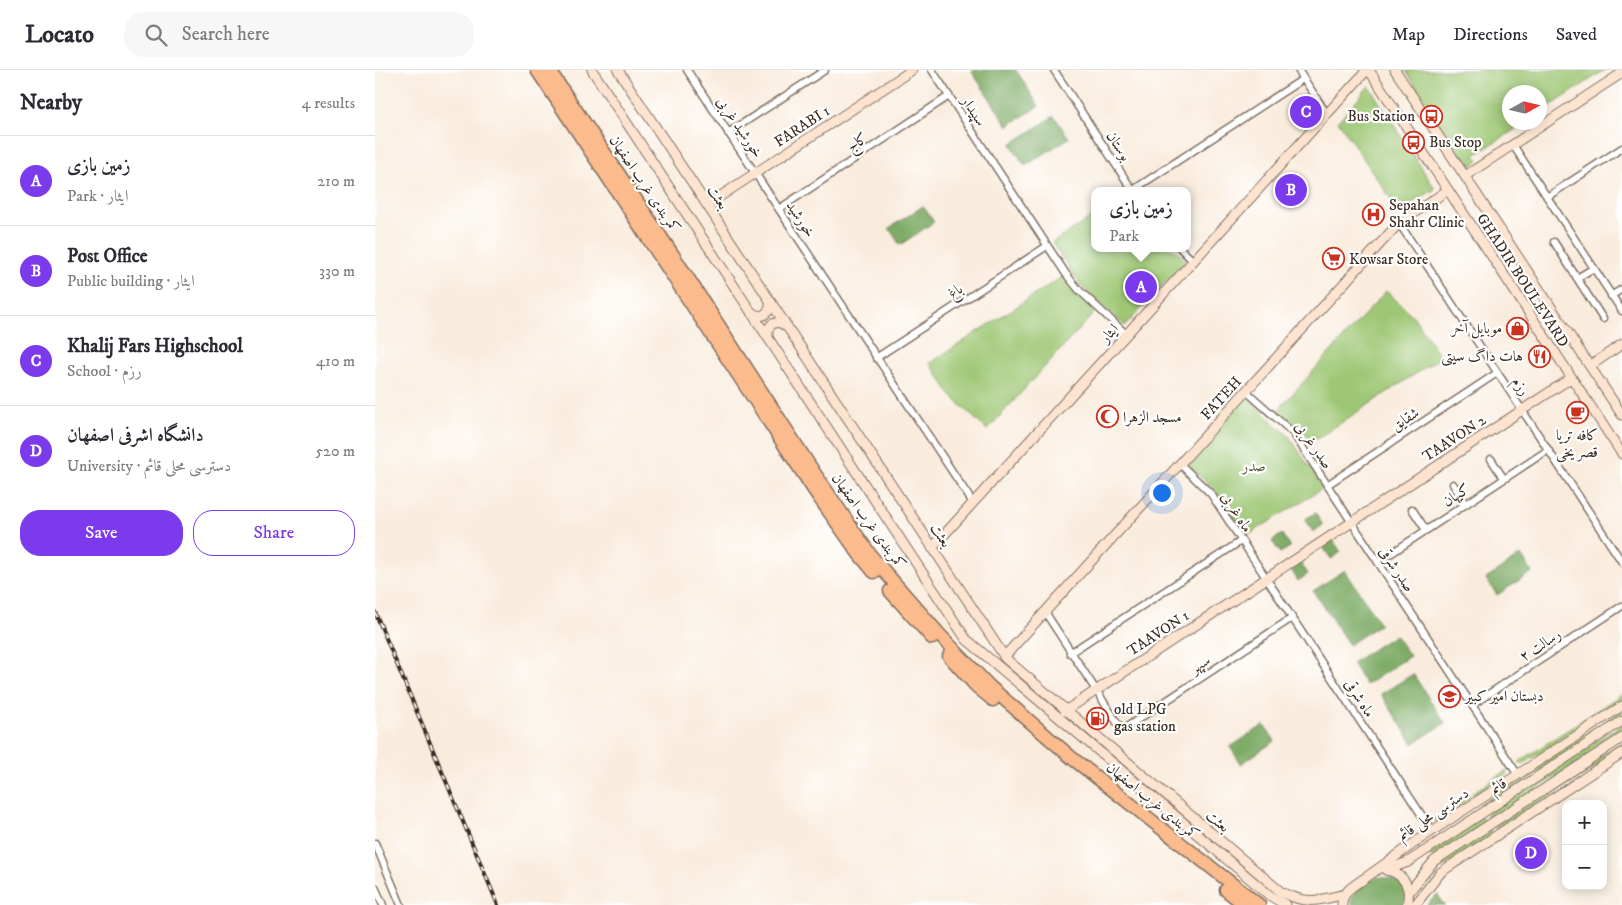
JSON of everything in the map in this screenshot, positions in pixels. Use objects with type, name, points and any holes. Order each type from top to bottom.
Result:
[{"type":"highway","name":"کمربندی غرب اصفهان","points":[[537,70],[818,496],[859,554],[918,623],[977,686],[1079,773],[1255,904]]},
{"type":"highway","name":"کمربندی غرب اصفهان","points":[[549,70],[871,556],[939,634],[989,686],[1073,758],[1255,904]]},
{"type":"main road","name":"بعثت","points":[[592,70],[966,639],[1269,895],[1286,905]]},
{"type":"main road","name":"بعثت","points":[[618,70],[1005,657],[1065,711],[1281,892],[1297,900],[1310,902],[1345,894]]},
{"type":"main road","name":"FARABI 1","points":[[707,205],[912,70]]},
{"type":"main road","name":"ایثار","points":[[932,548],[1368,70]]},
{"type":"main road","name":"GHADIR BOULEVARD","points":[[1368,70],[1622,454]]},
{"type":"main road","name":"GHADIR BOULEVARD","points":[[1395,70],[1622,415]]},
{"type":"main road","points":[[1465,176],[1622,73]]},
{"type":"main road","name":"FATEH","points":[[1005,657],[1399,223],[1448,190]]},
{"type":"main road","points":[[751,311],[758,316],[767,314],[770,309],[769,299]]},
{"type":"main road","points":[[769,339],[768,329],[772,324],[782,323],[787,327]]},
{"type":"main road","points":[[1589,366],[1622,344]]},
{"type":"main road","name":"TAAVON 2","points":[[1266,578],[1571,378]]},
{"type":"main road","name":"TAAVON 1","points":[[1065,711],[1266,578]]},
{"type":"main road","name":"دسترسی محلی قائم","points":[[1361,881],[1432,831],[1622,706]]},
{"type":"main road","name":"قائم","points":[[1361,881],[1375,873],[1408,862],[1622,721]]},
{"type":"main road","name":"قائم","points":[[1409,892],[1434,861],[1622,738]]},
{"type":"main road","points":[[1415,905],[1441,872],[1622,753]]},
{"type":"main road","points":[[1437,843],[1466,809]]},
{"type":"main road","points":[[1386,870],[1405,881],[1409,892],[1407,905]]},
{"type":"main road","points":[[1342,905],[1345,894],[1361,881]]},
{"type":"street","name":"خورشید غربی","points":[[687,70],[755,173]]},
{"type":"street","points":[[728,133],[825,70]]},
{"type":"street","name":"سپیدار","points":[[932,70],[1047,246],[1079,290],[1127,334]]},
{"type":"street","name":"بوستان","points":[[1054,70],[1131,187]]},
{"type":"street","points":[[1298,70],[1327,114]]},
{"type":"street","points":[[1138,187],[1303,78]]},
{"type":"street","name":"کاج","points":[[779,209],[949,96]]},
{"type":"street","points":[[1513,145],[1622,312]]},
{"type":"street","points":[[1547,197],[1622,148]]},
{"type":"street","name":"خورشید","points":[[755,173],[973,503]]},
{"type":"street","name":"رزم","points":[[1399,223],[1622,562]]},
{"type":"street","points":[[1554,242],[1603,319]]},
{"type":"street","name":"باغ","points":[[876,358],[1047,246]]},
{"type":"street","points":[[1184,252],[1193,260]]},
{"type":"street","points":[[1577,278],[1594,268]]},
{"type":"street","points":[[1611,296],[1622,289]]},
{"type":"street","name":"شقایق","points":[[1327,485],[1497,373]]},
{"type":"street","name":"صدر غربی","points":[[1247,391],[1293,433],[1352,522]]},
{"type":"street","name":"کیهان","points":[[1377,562],[1547,450]]},
{"type":"street","points":[[1491,459],[1504,478]]},
{"type":"street","name":"ماه غربی","points":[[1180,464],[1211,494],[1266,578]]},
{"type":"street","points":[[1453,484],[1466,504]]},
{"type":"street","points":[[1412,509],[1427,530]]},
{"type":"street","name":"صدر شرقی","points":[[1352,522],[1518,775]]},
{"type":"street","points":[[1070,653],[1241,541]]},
{"type":"street","name":"ماه شرقی","points":[[1266,578],[1432,831]]},
{"type":"street","name":"رسالت ۲","points":[[1472,705],[1622,606]]},
{"type":"street","points":[[1045,612],[1070,653],[1096,690]]},
{"type":"street","name":"سپهر","points":[[1096,690],[1122,730],[1292,618]]},
{"type":"street","points":[[375,843],[401,905]]},
{"type":"street","points":[[375,886],[383,905]]},
{"type":"green space","points":[[975,70],[1016,70],[1039,106],[1008,126],[972,72]]},
{"type":"green space","points":[[1405,70],[1605,70],[1547,108],[1547,85],[1502,85],[1502,130],[1514,130],[1475,155],[1479,161],[1469,168]]},
{"type":"green space","points":[[1369,86],[1435,189],[1399,211],[1338,121]]},
{"type":"green space","points":[[1054,116],[1069,138],[1025,166],[1011,144]]},
{"type":"green space","points":[[923,206],[934,222],[900,245],[889,228]]},
{"type":"green space","points":[[1091,218],[1091,252],[1177,252],[1186,260],[1125,326],[1082,287],[1052,243]]},
{"type":"green space","points":[[1062,277],[1075,294],[1095,312],[987,430],[952,397],[930,363]]},
{"type":"green space","points":[[1386,291],[1413,316],[1441,357],[1307,445],[1297,429],[1277,411]]},
{"type":"green space","name":"صدر","points":[[1246,397],[1289,436],[1323,488],[1245,537],[1215,491],[1186,463]]},
{"type":"green space","points":[[1315,513],[1323,525],[1313,532],[1305,519]]},
{"type":"green space","points":[[1282,534],[1290,547],[1280,553],[1272,541]]},
{"type":"green space","points":[[1333,540],[1341,552],[1331,559],[1323,547]]},
{"type":"green space","points":[[1521,555],[1532,572],[1497,595],[1486,579]]},
{"type":"green space","points":[[1300,562],[1308,574],[1298,581],[1290,568]]},
{"type":"green space","points":[[1345,570],[1380,624],[1349,645],[1313,591]]},
{"type":"green space","points":[[1395,635],[1410,656],[1366,685],[1352,663]]},
{"type":"green space","points":[[1413,674],[1445,723],[1413,744],[1381,694]]},
{"type":"green space","points":[[1622,694],[1622,699],[1522,765],[1519,762]]},
{"type":"green space","points":[[1622,710],[1622,717],[1483,809],[1480,804]]},
{"type":"green space","points":[[1622,724],[1622,733],[1490,820],[1486,814]]},
{"type":"green space","points":[[1264,725],[1275,741],[1241,764],[1230,747]]},
{"type":"green space","points":[[1622,742],[1622,750],[1497,831],[1494,826]]},
{"type":"green space","points":[[1506,771],[1508,774],[1474,796],[1472,793]]},
{"type":"green space","points":[[1468,795],[1470,799],[1436,822],[1434,818]]},
{"type":"green space","points":[[1481,816],[1485,823],[1432,858],[1428,851]]},
{"type":"green space","points":[[1490,829],[1493,834],[1440,869],[1437,864]]},
{"type":"green space","points":[[1377,877],[1396,879],[1405,888],[1406,899],[1402,905],[1351,905],[1353,895],[1359,887]]},
{"type":"green space","points":[[1437,894],[1445,905],[1427,905]]},
{"type":"railway","points":[[375,612],[498,905]]},
{"type":"place","name":"Khalij Fars Highschool","points":[[1306,112]]},
{"type":"place","name":"Bus Station","points":[[1431,116]]},
{"type":"place","name":"Bus Stop","points":[[1413,142]]},
{"type":"place","name":"Post Office","points":[[1291,190]]},
{"type":"place","name":"Sepahan Shahr Clinic","points":[[1373,214]]},
{"type":"place","name":"Kowsar Store","points":[[1333,259]]},
{"type":"place","name":"زمین بازی","points":[[1141,287]]},
{"type":"place","name":"موبایل آخر","points":[[1518,328]]},
{"type":"place","name":"هات داگ سیتی","points":[[1539,356]]},
{"type":"place","name":"کافه تریا قصر یخی","points":[[1577,412]]},
{"type":"place","name":"مسجد الزهرا","points":[[1107,417]]},
{"type":"place","name":"دبستان امیر کبیر","points":[[1449,696]]},
{"type":"place","name":"old LPG gas station","points":[[1098,718]]},
{"type":"place","name":"دانشگاه اشرفی اصفهان","points":[[1531,853]]}]
